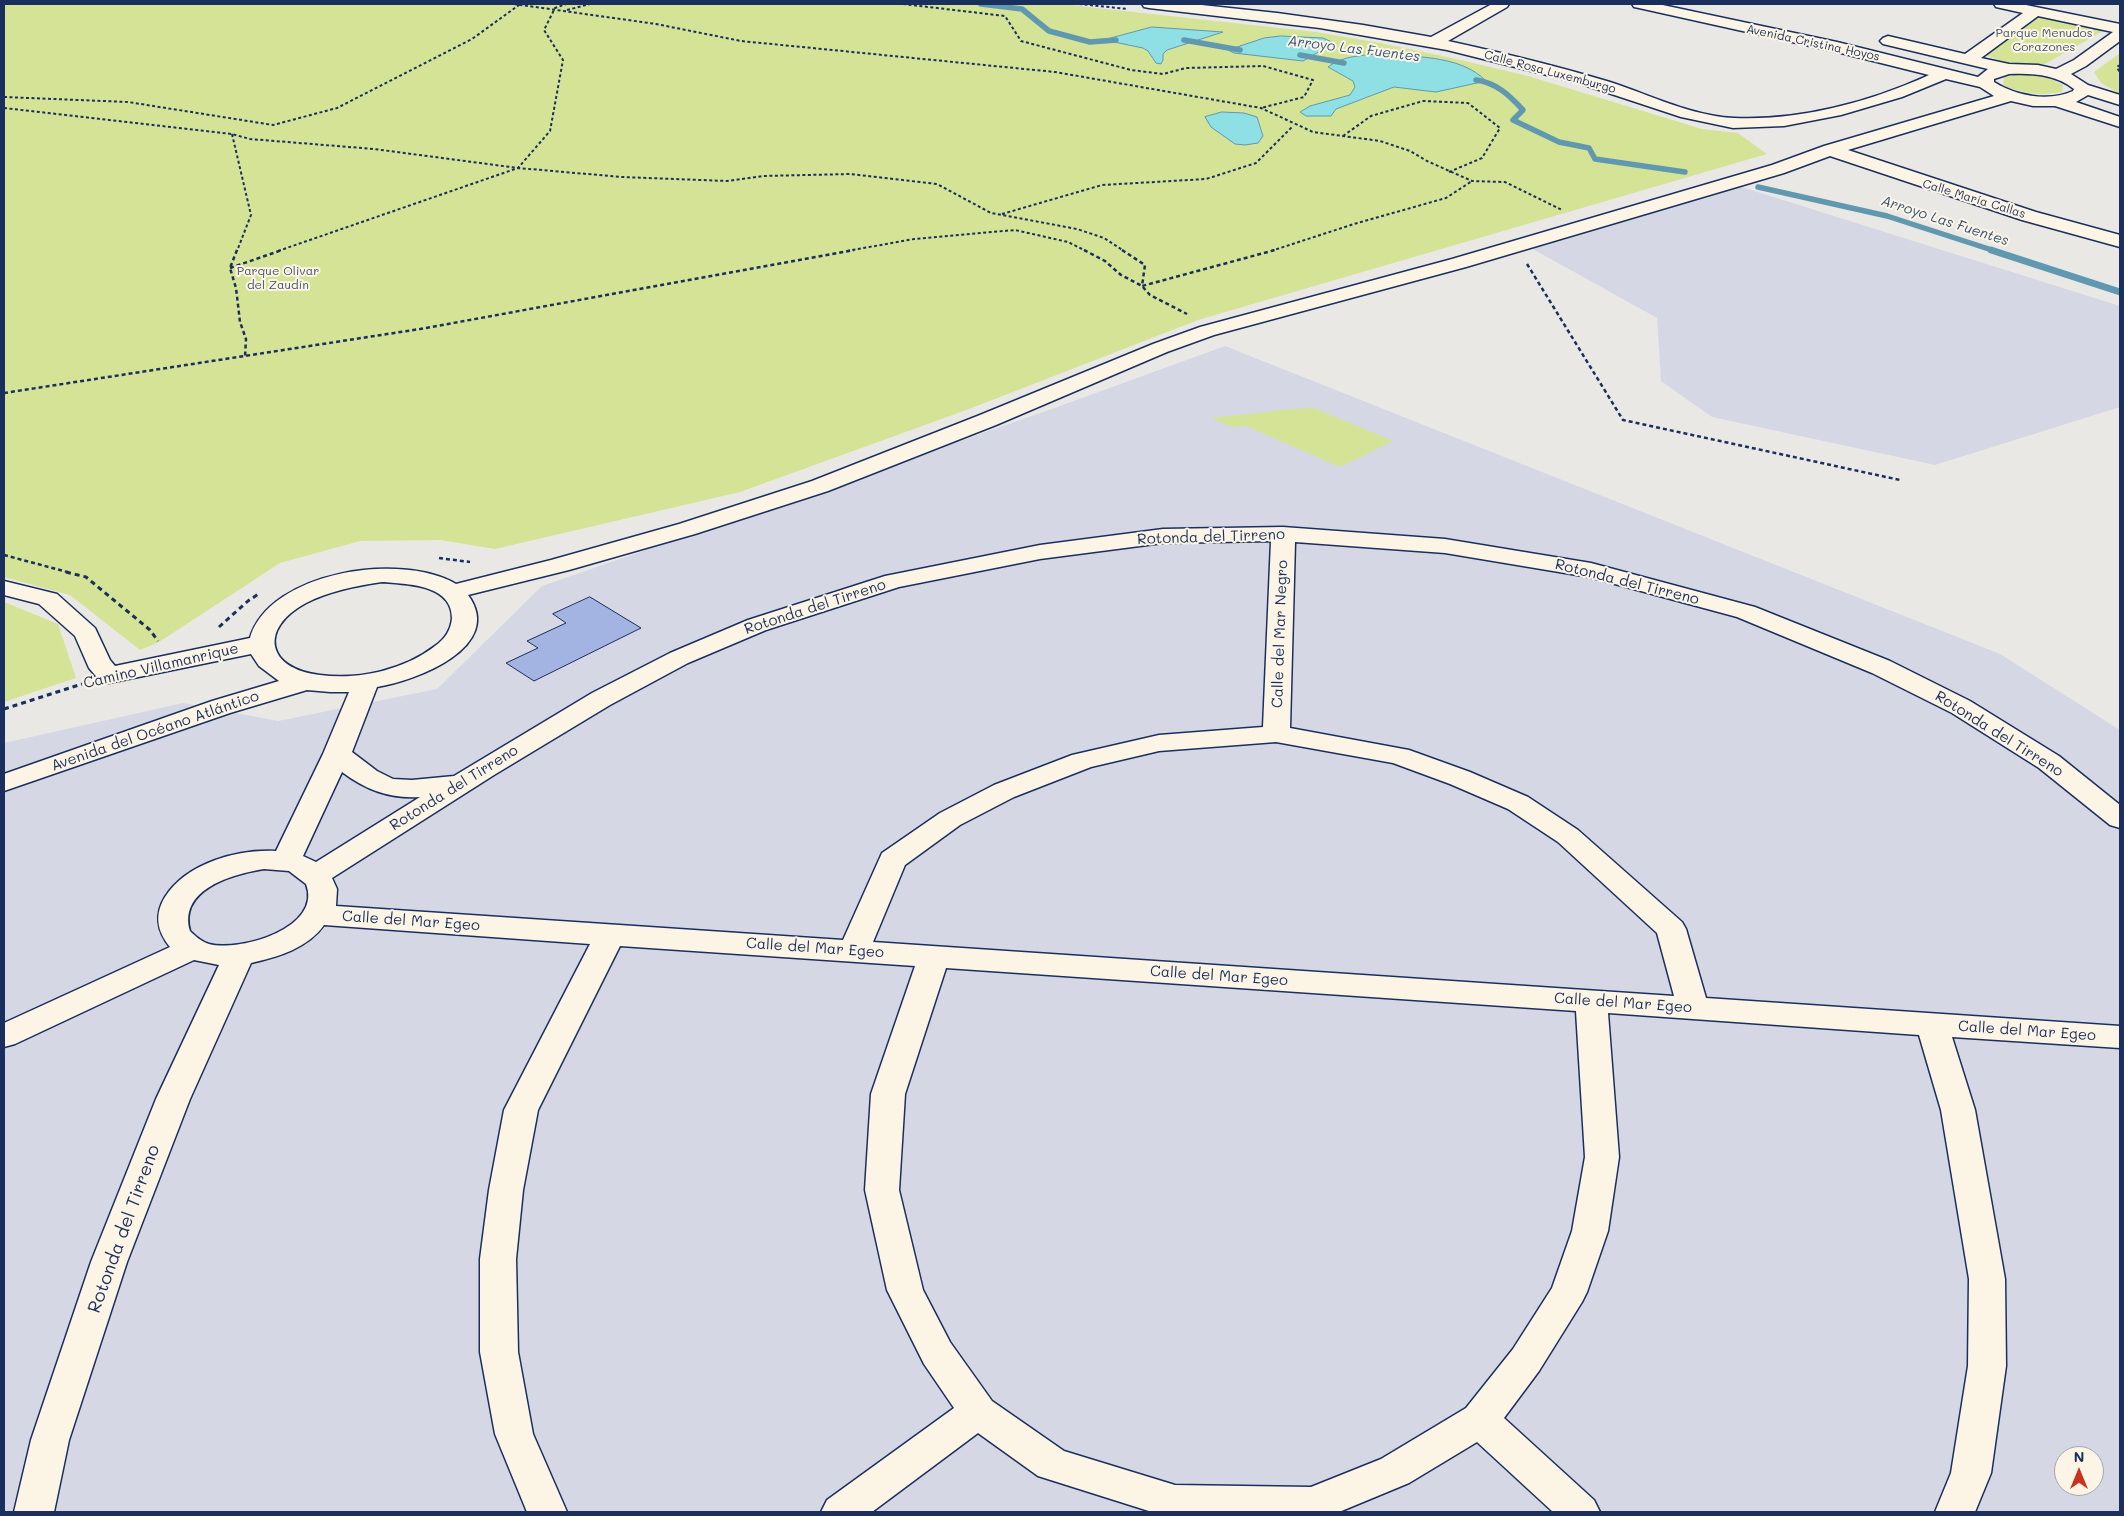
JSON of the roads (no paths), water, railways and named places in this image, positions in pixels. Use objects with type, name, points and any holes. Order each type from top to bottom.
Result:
[{"type":"street","name":"Calle Rosa Luxemburgo","points":[[1149,4],[1299,20],[1432,42],[1585,80],[1710,119],[1733,123],[1805,116],[1868,103],[1920,86],[1943,74]]},
{"type":"street","points":[[1432,42],[1460,29],[1502,4]]},
{"type":"street","name":"Avenida Cristina Hoyos","points":[[1639,4],[1837,47],[1986,84],[1998,92],[2010,96]]},
{"type":"street","points":[[1678,4],[1911,55]]},
{"type":"street","points":[[2001,4],[2031,8],[2120,29]]},
{"type":"street","points":[[1969,59],[2031,8]]},
{"type":"street","points":[[2058,74],[2080,63],[2120,34]]},
{"type":"street","name":"Avenida Cristina Hoyos","points":[[1876,38],[2009,69]]},
{"type":"street","points":[[1986,84],[1986,77],[1994,72],[2009,69],[2037,70],[2058,74],[2075,82],[2082,88],[2120,100]]},
{"type":"street","points":[[452,592],[560,565],[678,532],[820,486],[988,420],[1160,348],[1207,331],[1515,246],[1778,169],[1830,150],[2010,96],[2039,101],[2056,101],[2075,98],[2081,94],[2082,88]]},
{"type":"street","points":[[2056,101],[2120,122]]},
{"type":"street","name":"Calle María Callas","points":[[1830,150],[2028,216],[2120,241]]},
{"type":"street","name":"Calle del Mar Negro","points":[[1276,734],[1283,534]]},
{"type":"street","name":"Rotonda del Tirreno","points":[[316,875],[462,782],[601,699],[679,658],[757,625],[894,581],[1040,552],[1163,536],[1283,534],[1445,546],[1591,570],[1746,612],[1881,666],[1961,707],[2049,762],[2120,819]]},
{"type":"street","points":[[382,575],[410,576],[434,582],[452,592],[463,604],[466,619],[460,635],[446,651],[415,669],[396,676],[366,683],[335,684],[307,682],[282,673],[267,660],[261,644],[266,628],[278,612],[298,598],[333,584],[382,575]]},
{"type":"street","name":"Camino Villamanrique","points":[[4,588],[48,599],[86,633],[98,663],[109,675],[194,656],[261,644]]},
{"type":"street","name":"Avenida del Océano Atlántico","points":[[4,783],[220,707],[307,682]]},
{"type":"street","points":[[286,861],[337,754],[366,683]]},
{"type":"street","points":[[854,951],[892,860],[950,819],[1004,791],[1082,761],[1159,743],[1276,734],[1399,756],[1460,778],[1518,803],[1568,836],[1671,929],[1693,1008]]},
{"type":"street","points":[[337,754],[373,781],[392,787],[415,789],[462,782]]},
{"type":"street","points":[[264,860],[286,861],[303,866],[316,875],[323,887],[323,900],[317,915],[304,929],[285,941],[263,950],[239,955],[213,955],[192,949],[178,939],[172,926],[173,911],[182,896],[198,882],[217,871],[240,864],[264,860]]},
{"type":"street","name":"Calle del Mar Egeo","points":[[317,915],[2120,1037]]},
{"type":"street","points":[[547,1512],[514,1434],[499,1352],[498,1259],[506,1190],[521,1110],[610,935]]},
{"type":"street","points":[[4,1036],[192,949]]},
{"type":"street","name":"Rotonda del Tirreno","points":[[34,1512],[50,1440],[109,1262],[173,1099],[239,955]]},
{"type":"street","points":[[934,956],[888,1094],[882,1190],[905,1290],[937,1353],[978,1412],[1052,1464],[1175,1502],[1312,1505],[1395,1472],[1480,1420],[1526,1360],[1569,1292],[1590,1231],[1602,1157],[1591,1001]]},
{"type":"street","points":[[1932,1024],[1958,1110],[1987,1280],[1987,1366],[1971,1473],[1955,1512]]},
{"type":"street","points":[[841,1512],[978,1412]]},
{"type":"street","points":[[1480,1420],[1580,1512]]},
{"type":"water","points":[[1152,27],[1223,32],[1167,50],[1163,54],[1161,64],[1156,63],[1148,51],[1143,48],[1104,40]]},
{"type":"water","points":[[1281,36],[1323,38],[1334,43],[1303,61],[1234,53],[1228,50],[1264,38]]},
{"type":"water","points":[[1376,54],[1449,61],[1475,72],[1486,81],[1436,92],[1394,87],[1336,109],[1331,116],[1306,116],[1300,112],[1310,106],[1350,95],[1355,87],[1353,81],[1328,67],[1333,63],[1357,56]]},
{"type":"water","points":[[1222,112],[1244,113],[1257,117],[1263,136],[1258,143],[1235,144],[1211,127],[1205,117]]},
{"type":"waterway","name":"Arroyo Las Fuentes","points":[[981,4],[1022,9],[1049,31],[1090,42],[1116,40]]},
{"type":"waterway","name":"Arroyo Las Fuentes","points":[[1184,40],[1240,50]]},
{"type":"waterway","name":"Arroyo Las Fuentes","points":[[1300,55],[1344,63]]},
{"type":"waterway","name":"Arroyo Las Fuentes","points":[[1476,80],[1502,90],[1513,99],[1523,110],[1513,120],[1559,142],[1589,148],[1595,159],[1685,172]]},
{"type":"waterway","name":"Arroyo Las Fuentes","points":[[1758,187],[1887,216],[1995,251]]},
{"type":"waterway","name":"Arroyo Las Fuentes","points":[[1991,250],[2120,292]]},
{"type":"park label","name":"Parque Menudos Corazones","points":[[2044,40]]},
{"type":"park label","name":"Parque Olivar del Zaudín","points":[[278,278]]}]
